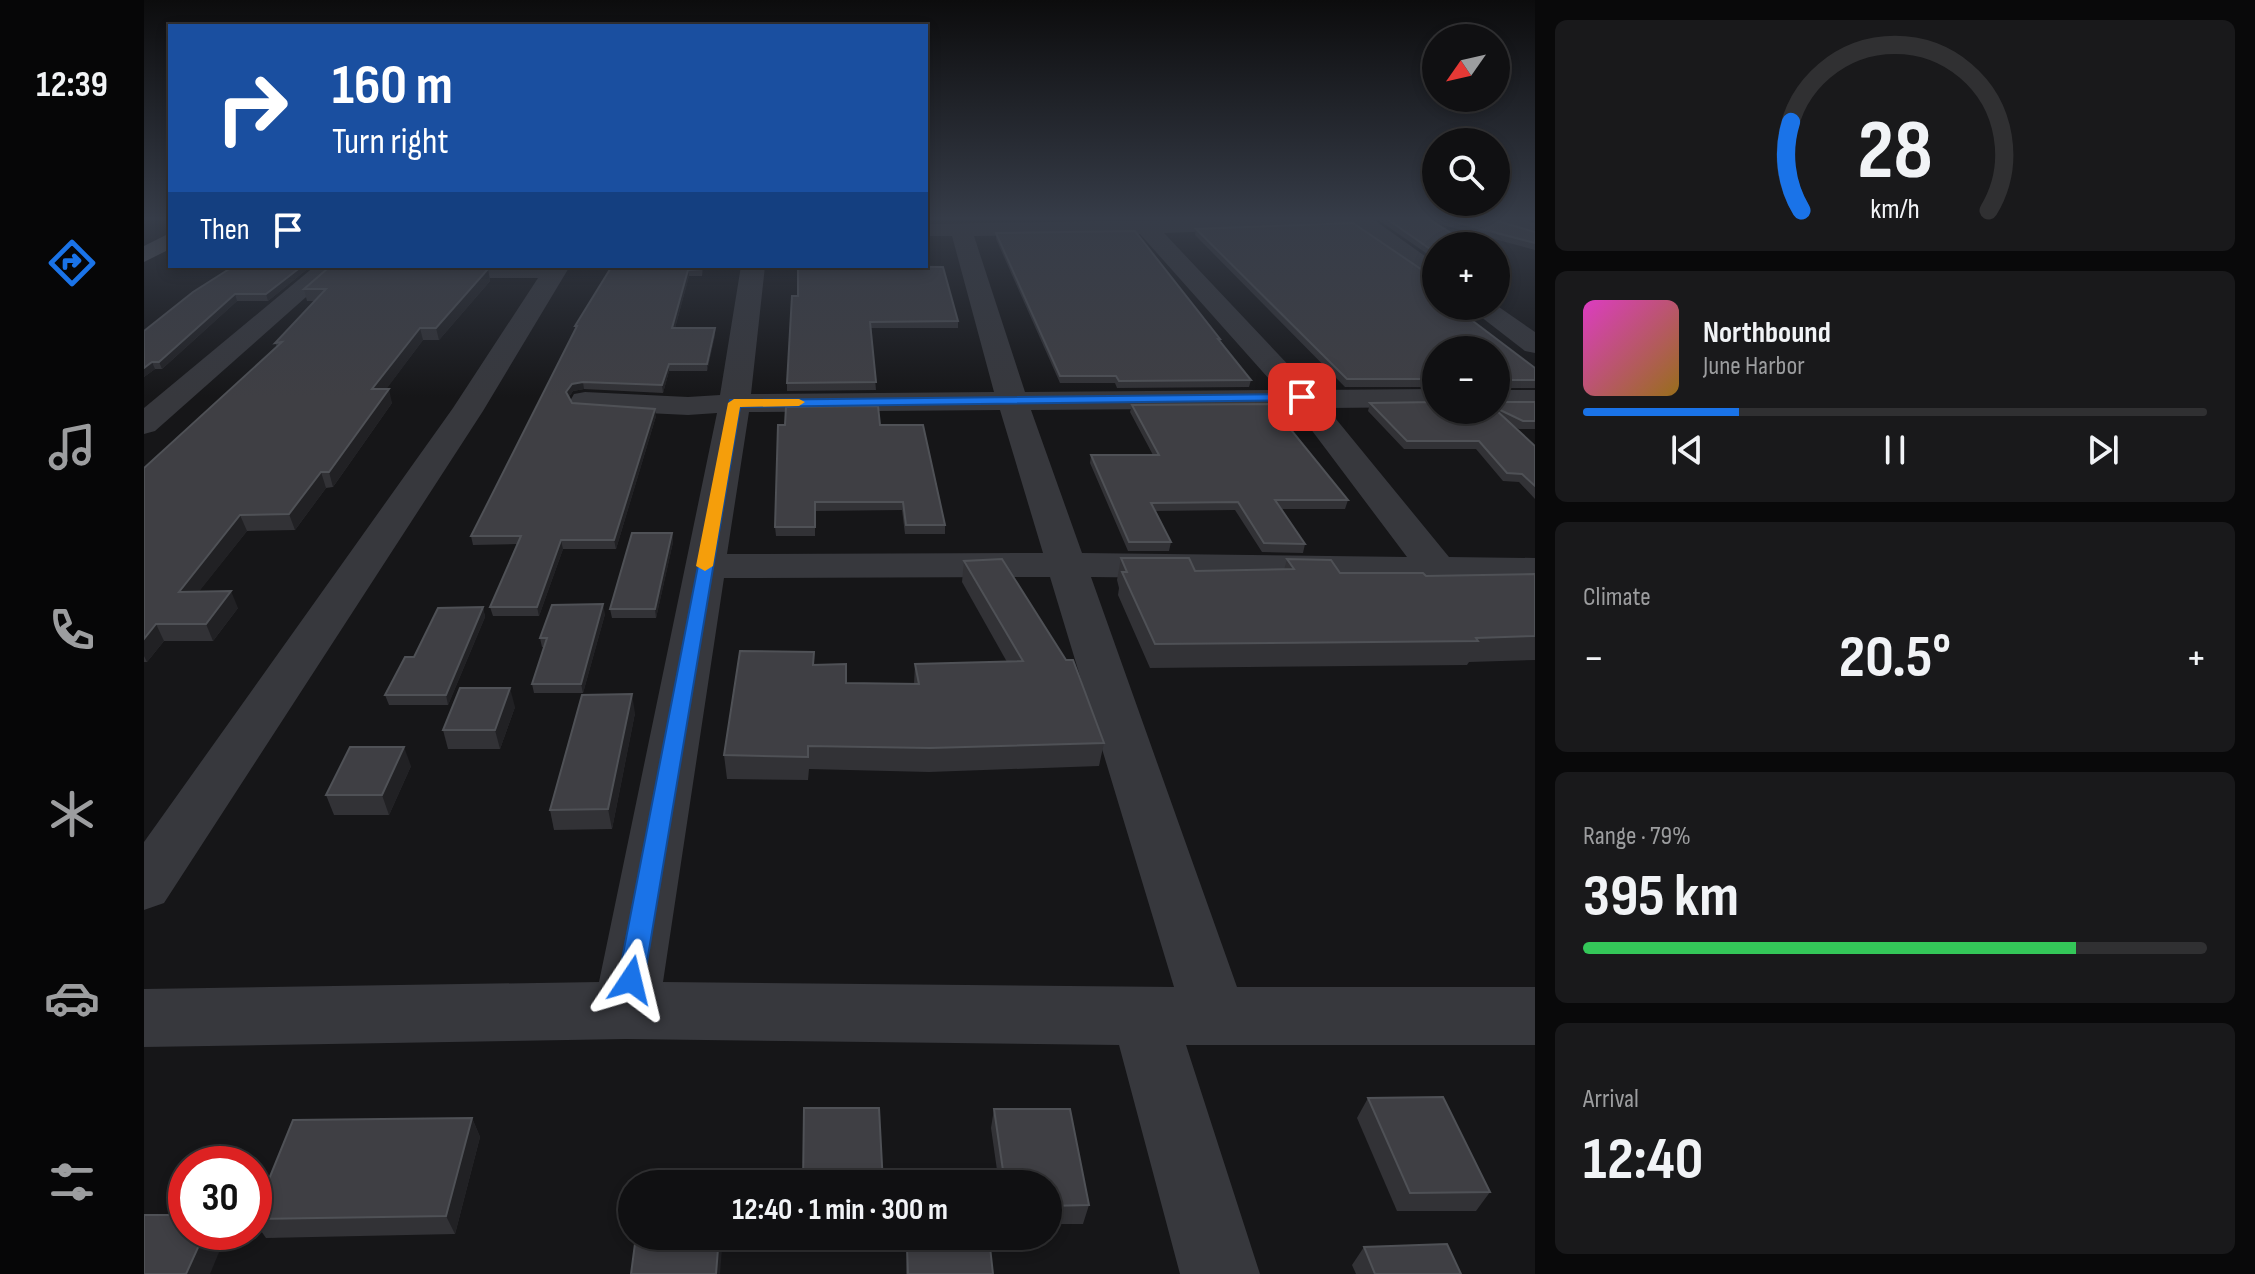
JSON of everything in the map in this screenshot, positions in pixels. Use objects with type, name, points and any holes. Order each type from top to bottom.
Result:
[{"type":"street","points":[[144,424],[324,278]]},
{"type":"street","points":[[144,887],[467,411],[549,278]]},
{"type":"street","points":[[626,1010],[734,403],[751,278]]},
{"type":"street","points":[[963,278],[1012,400],[1215,1015]]},
{"type":"street","points":[[1193,278],[1302,397],[1438,570]]},
{"type":"street","points":[[1500,320],[1535,345]]},
{"type":"street","points":[[585,401],[688,406],[734,403],[1422,398]]},
{"type":"street","points":[[1510,399],[1535,399]]},
{"type":"street","points":[[705,566],[1066,565],[1535,570]]},
{"type":"street","points":[[144,1018],[626,1010],[1144,1016],[1535,1016]]},
{"type":"street","points":[[1144,1016],[1220,1274]]},
{"type":"building","points":[[214,278],[286,278],[266,294],[235,294],[159,362],[152,362],[144,368],[144,331]]},
{"type":"building","points":[[316,278],[480,278],[436,328],[420,328],[372,389],[389,389],[329,472],[321,472],[289,514],[240,515],[179,592],[231,591],[206,624],[156,624],[144,639],[144,468],[282,342],[275,343],[326,289],[304,289]]},
{"type":"building","points":[[604,278],[686,278],[672,328],[715,328],[707,364],[669,364],[662,385],[572,384],[566,392],[572,403],[655,409],[614,540],[561,540],[537,607],[490,607],[521,536],[471,536],[575,326]]},
{"type":"building","points":[[798,278],[946,278],[958,321],[870,322],[876,382],[787,383],[792,296],[798,296]]},
{"type":"building","points":[[1016,278],[1172,278],[1251,380],[1119,381],[1116,376],[1060,376]]},
{"type":"building","points":[[1246,278],[1422,278],[1422,320],[1472,320],[1493,336],[1422,336],[1422,379],[1347,379]]},
{"type":"building","points":[[1510,349],[1535,368],[1535,380],[1510,380]]},
{"type":"building","points":[[1422,402],[1422,424],[1510,423],[1535,446],[1535,486],[1522,474],[1507,473],[1479,441],[1407,441],[1370,403]]},
{"type":"building","points":[[1510,402],[1535,402],[1535,421],[1523,421],[1510,415]]},
{"type":"building","points":[[1270,404],[1348,500],[1275,500],[1305,544],[1264,543],[1238,502],[1151,503],[1171,542],[1129,542],[1091,455],[1159,455],[1132,405]]},
{"type":"building","points":[[878,406],[880,425],[923,425],[945,525],[906,525],[903,502],[815,502],[815,527],[775,527],[778,425],[785,425],[786,407]]},
{"type":"building","points":[[632,533],[672,533],[655,609],[610,609]]},
{"type":"building","points":[[1121,558],[1189,558],[1195,571],[1294,569],[1287,559],[1331,560],[1340,573],[1423,573],[1426,576],[1535,574],[1535,636],[1476,638],[1478,641],[1155,644],[1122,572],[1127,572]]},
{"type":"building","points":[[1002,559],[1066,660],[1073,660],[1104,743],[930,748],[808,746],[808,757],[724,755],[740,651],[814,652],[813,665],[846,664],[846,683],[919,684],[915,664],[1023,661],[964,561]]},
{"type":"building","points":[[603,604],[581,684],[532,684],[547,638],[540,638],[552,605]]},
{"type":"building","points":[[483,607],[446,695],[385,695],[405,657],[414,657],[438,608]]},
{"type":"building","points":[[460,688],[510,688],[495,730],[443,730]]},
{"type":"building","points":[[632,694],[608,809],[550,810],[582,695]]},
{"type":"building","points":[[350,747],[404,747],[382,795],[326,795]]},
{"type":"building","points":[[1443,1097],[1490,1192],[1410,1193],[1368,1098]]},
{"type":"building","points":[[804,1108],[879,1108],[882,1170],[803,1170]]},
{"type":"building","points":[[994,1109],[1070,1109],[1089,1205],[1062,1206],[1062,1170],[1003,1170]]},
{"type":"building","points":[[472,1118],[446,1216],[272,1219],[272,1172],[293,1120]]},
{"type":"building","points":[[144,1215],[168,1215],[168,1250],[197,1250],[186,1274],[144,1274]]},
{"type":"building","points":[[1447,1244],[1461,1274],[1375,1274],[1364,1247]]},
{"type":"building","points":[[634,1250],[718,1250],[716,1274],[631,1274]]},
{"type":"building","points":[[907,1250],[990,1250],[993,1274],[908,1274]]},
{"type":"slow traffic","points":[[705,566],[734,403],[799,402]]},
{"type":"route","points":[[631,980],[734,403],[1302,397]]}]
